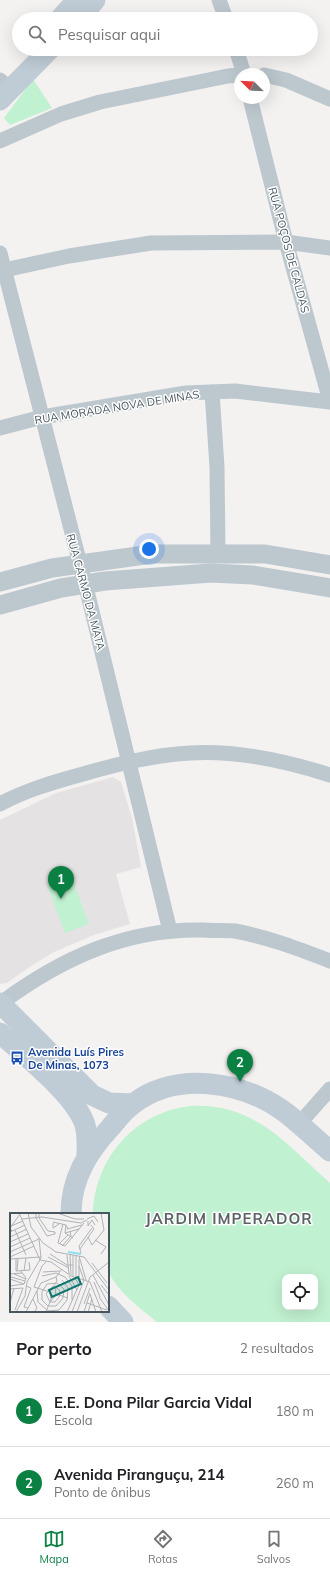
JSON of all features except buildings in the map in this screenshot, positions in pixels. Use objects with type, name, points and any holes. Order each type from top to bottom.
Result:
[{"type":"main road","points":[[66,12],[77,0]]},
{"type":"main road","points":[[85,12],[95,0]]},
{"type":"main road","points":[[2,86],[26,56]]},
{"type":"main road","points":[[2,86],[41,56]]},
{"type":"main road","points":[[0,1003],[92,1095],[109,1103],[132,1104]]},
{"type":"main road","points":[[0,1033],[62,1090],[75,1106],[86,1126],[87,1156]]},
{"type":"main road","points":[[71,1213],[73,1190],[87,1156],[132,1104],[167,1087],[198,1083],[228,1086],[249,1092],[281,1109],[330,1151]]},
{"type":"main road","points":[[109,1307],[122,1322]]},
{"type":"street","points":[[219,0],[223,12]]},
{"type":"street","points":[[238,56],[242,68]]},
{"type":"street","points":[[0,141],[61,114],[100,102],[234,76]]},
{"type":"street","points":[[270,77],[304,87],[330,99]]},
{"type":"street","name":"RUA POÇOS DE CALDAS","points":[[252,104],[286,242],[330,402]]},
{"type":"street","points":[[2,270],[69,256],[151,243],[286,242],[330,248]]},
{"type":"street","name":"RUA CARMO DA MATA","points":[[0,253],[2,270],[85,584],[170,931]]},
{"type":"street","name":"RUA MORADA NOVA DE MINAS","points":[[0,428],[42,417],[186,393],[235,391],[330,402]]},
{"type":"street","points":[[212,392],[217,467],[218,553]]},
{"type":"street","points":[[0,582],[52,568],[152,554],[265,554],[330,565]]},
{"type":"street","points":[[0,605],[61,588],[85,584],[105,581],[211,573],[253,575],[330,588]]},
{"type":"street","points":[[0,804],[50,783],[147,758],[191,753],[235,755],[306,767],[330,775]]},
{"type":"street","points":[[0,1003],[69,960],[117,941],[146,934],[184,930],[234,931],[280,942],[330,961]]},
{"type":"street","points":[[299,1124],[330,1089]]},
{"type":"shaded area","points":[[113,777],[121,782],[132,818],[141,867],[116,874],[130,924],[94,935],[54,952],[7,983],[0,984],[0,820],[56,793]]},
{"type":"green space","points":[[33,79],[52,108],[10,125],[4,118]]},
{"type":"green space","points":[[71,876],[89,924],[65,933],[47,885]]},
{"type":"green space","points":[[191,1106],[214,1107],[234,1111],[252,1119],[284,1141],[330,1183],[330,1322],[157,1322],[129,1299],[117,1285],[109,1272],[109,1213],[93,1213],[95,1193],[101,1174],[110,1157],[122,1141],[136,1128],[152,1118],[171,1110]]},
{"type":"place","name":"E.E. Dona Pilar Garcia Vidal","points":[[61,899]]},
{"type":"place","name":"Avenida Luís Pires De Minas, 1073","points":[[17,1058]]},
{"type":"place","name":"Avenida Piranguçu, 214","points":[[240,1082]]},
{"type":"district","name":"JARDIM IMPERADOR","points":[[229,1219]]}]
